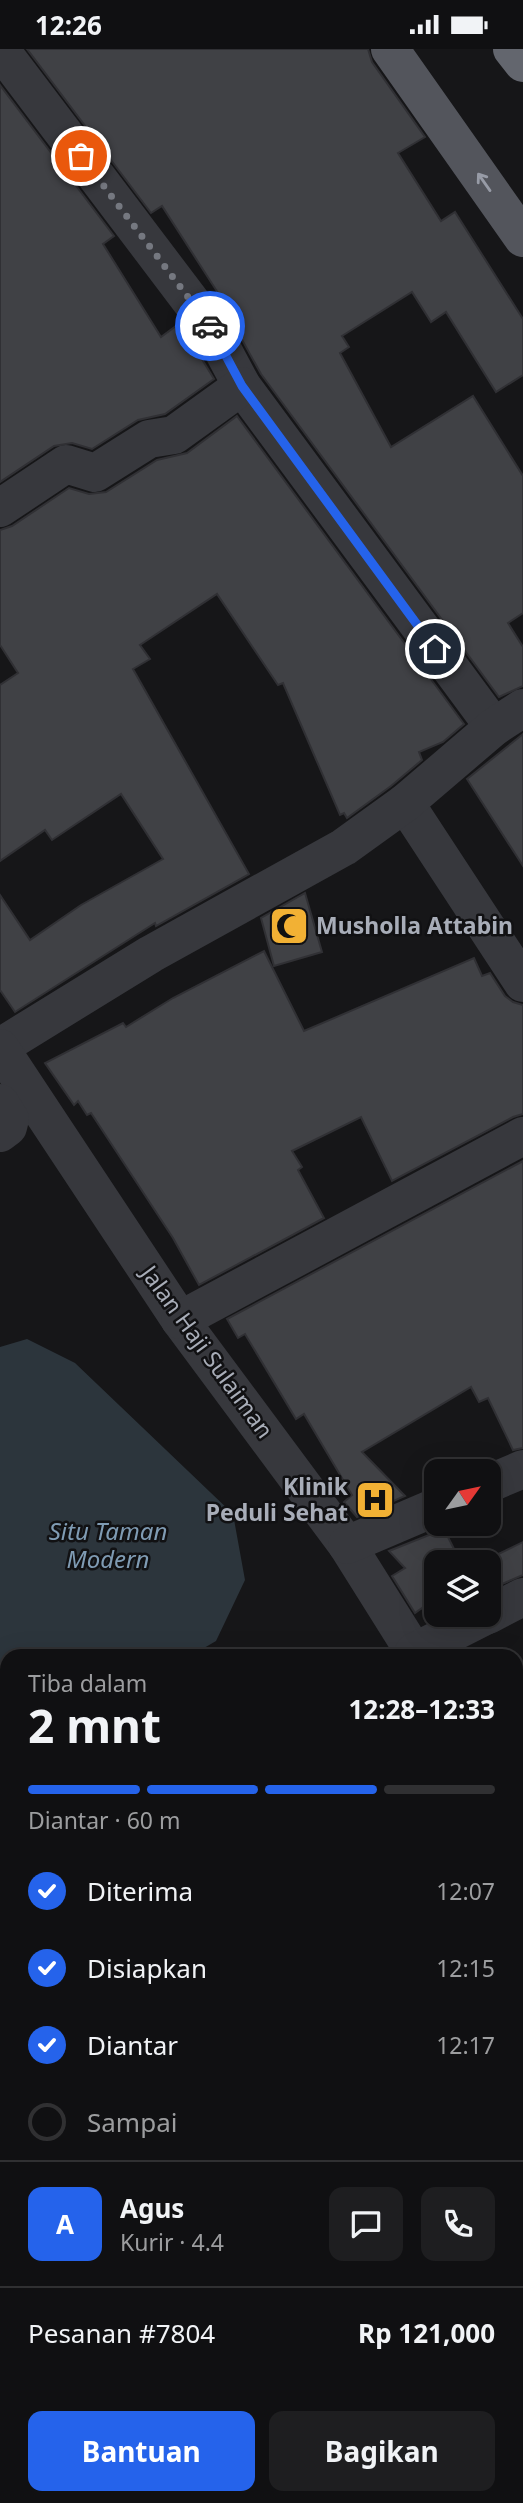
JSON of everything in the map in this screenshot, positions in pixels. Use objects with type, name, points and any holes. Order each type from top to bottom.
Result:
[{"type":"highway","points":[[512,49],[523,63]]},
{"type":"main road","points":[[390,49],[523,237]]},
{"type":"street","points":[[0,49],[211,328],[242,386],[509,718],[405,803],[344,847],[151,954],[0,1048]]},
{"type":"street","points":[[0,508],[66,464],[95,473],[149,439],[174,436],[242,386]]},
{"type":"street","points":[[405,803],[523,983]]},
{"type":"street","name":"Jalan Haji Sulaiman","points":[[0,1048],[180,1320],[347,1545],[412,1649]]},
{"type":"street","points":[[0,1103],[10,1119],[8,1127],[0,1133]]},
{"type":"street","points":[[180,1320],[523,1136]]},
{"type":"street","points":[[501,1478],[523,1469]]},
{"type":"street","points":[[347,1545],[424,1512]]},
{"type":"street","points":[[501,1608],[523,1597]]},
{"type":"street","points":[[424,1649],[466,1627]]},
{"type":"water","name":"Situ Taman Modern","points":[[27,1339],[75,1363],[233,1514],[245,1580],[216,1641],[202,1649],[0,1649],[0,1347]]},
{"type":"building","points":[[27,49],[368,49],[372,62],[425,137],[398,153],[441,221],[455,212],[523,319],[523,375],[496,392],[446,312],[431,322],[412,292],[342,336],[349,347],[340,353],[391,447],[473,396],[523,476],[523,613],[508,623],[523,647],[523,686],[499,697],[261,374],[216,298],[220,296],[162,206],[151,213]]},
{"type":"building","points":[[0,85],[114,236],[103,244],[161,337],[180,323],[214,379],[165,414],[138,420],[92,449],[72,443],[54,446],[0,482]]},
{"type":"building","points":[[237,416],[464,724],[443,742],[419,752],[422,760],[391,786],[347,818],[344,813],[340,815],[283,683],[278,685],[217,594],[140,645],[150,659],[133,669],[249,874],[156,926],[155,923],[15,1012],[0,990],[0,895],[30,940],[81,905],[163,859],[121,794],[52,840],[45,830],[0,861],[0,685],[18,673],[0,645],[0,530],[12,526],[69,488],[89,494],[106,492],[157,460],[187,453]]},
{"type":"building","points":[[523,734],[523,866],[467,779]]},
{"type":"building","name":"Musholla Attabin","points":[[305,893],[322,952],[274,966],[261,918]]},
{"type":"building","points":[[264,951],[304,1031],[474,958],[482,976],[490,973],[505,996],[523,1005],[523,1114],[392,1181],[361,1117],[292,1151],[302,1167],[298,1170],[324,1218],[199,1285],[173,1238],[91,1113],[87,1115],[78,1101],[74,1105],[45,1063],[123,1023],[126,1027],[173,998]]},
{"type":"building","points":[[523,1161],[523,1448],[513,1450],[488,1398],[479,1402],[471,1387],[362,1452],[405,1496],[357,1517],[344,1502],[352,1495],[304,1414],[296,1419],[245,1334],[238,1338],[227,1319]]},
{"type":"building","points":[[424,1537],[448,1537],[454,1550],[424,1550],[424,1612],[422,1608],[415,1613],[392,1576],[405,1568],[389,1551]]},
{"type":"building","points":[[523,1542],[523,1575],[501,1584],[501,1553]]},
{"type":"way so far","points":[[81,156],[210,326]]},
{"type":"place","name":"Musholla Attabin","points":[[289,926]]},
{"type":"place","name":"Klinik Peduli Sehat","points":[[375,1500]]},
{"type":"route","points":[[210,326],[242,386],[435,649]]}]
